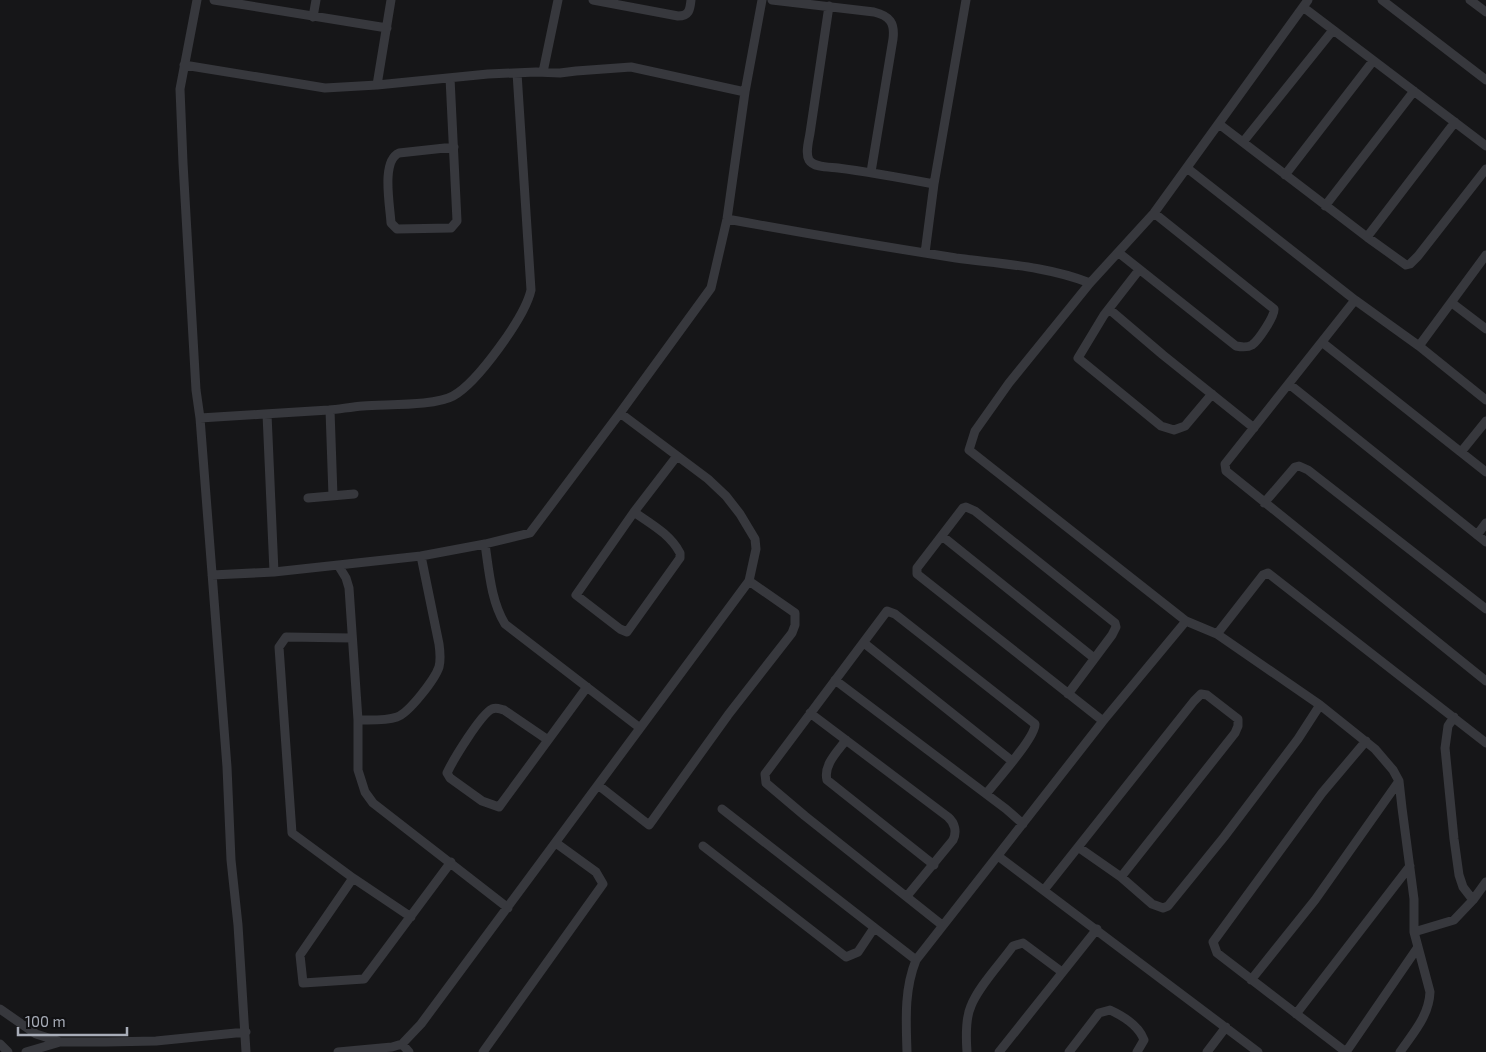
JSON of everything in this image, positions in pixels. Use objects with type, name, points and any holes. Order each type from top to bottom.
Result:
[{"type":"street","points":[[197,0],[180,89],[182,163],[196,390],[200,418],[227,767],[231,860],[238,917],[246,1052]]},
{"type":"street","points":[[214,0],[387,28]]},
{"type":"street","points":[[313,16],[316,0]]},
{"type":"street","points":[[377,85],[391,0]]},
{"type":"street","points":[[593,0],[626,3],[678,16],[684,16],[690,11],[691,0]]},
{"type":"street","points":[[212,575],[274,572],[420,556],[485,544],[530,533],[712,288],[728,219],[745,92],[762,0]]},
{"type":"street","points":[[772,0],[882,14],[889,18],[893,27],[871,172]]},
{"type":"street","points":[[926,253],[934,184],[966,0]]},
{"type":"street","points":[[1382,0],[1486,80]]},
{"type":"street","points":[[1470,0],[1486,12]]},
{"type":"street","points":[[544,72],[560,2]]},
{"type":"street","points":[[1400,1052],[1423,1019],[1430,1001],[1430,992],[1414,932],[1414,899],[1399,781],[1384,758],[1366,741],[1320,705],[1217,634],[1186,621],[969,450],[975,431],[1009,383],[1090,283],[1154,213],[1305,4],[1333,30],[1486,146]]},
{"type":"street","points":[[829,6],[807,154],[808,159],[810,162],[819,165],[871,172],[934,184]]},
{"type":"street","points":[[1243,142],[1333,30]]},
{"type":"street","points":[[1286,175],[1373,60]]},
{"type":"street","points":[[184,64],[325,88],[488,74],[560,73],[631,67],[745,92]]},
{"type":"street","points":[[200,418],[399,405],[443,400],[464,388],[478,373],[502,342],[529,300],[531,281],[517,73]]},
{"type":"street","points":[[450,78],[454,147],[457,220],[451,228],[396,229],[391,223],[387,167],[394,155],[454,147]]},
{"type":"street","points":[[1325,206],[1414,92]]},
{"type":"street","points":[[1367,237],[1455,122]]},
{"type":"street","points":[[1219,124],[1402,264],[1410,264],[1418,256],[1486,169]]},
{"type":"street","points":[[1187,168],[1355,300],[1419,346],[1486,400]]},
{"type":"street","points":[[1119,252],[1139,270],[1236,346],[1246,347],[1254,344],[1275,311],[1274,309],[1154,213]]},
{"type":"street","points":[[728,219],[926,253],[1043,270],[1090,283]]},
{"type":"street","points":[[1419,346],[1485,260]]},
{"type":"street","points":[[1139,270],[1109,309],[1078,358],[1161,426],[1174,430],[1185,426],[1212,394]]},
{"type":"street","points":[[1355,300],[1323,343],[1225,464],[1226,471],[1486,681]]},
{"type":"street","points":[[1452,302],[1486,329]]},
{"type":"street","points":[[1109,309],[1254,428]]},
{"type":"street","points":[[1323,343],[1486,472]]},
{"type":"street","points":[[1289,384],[1486,542]]},
{"type":"street","points":[[330,410],[334,496]]},
{"type":"street","points":[[338,1052],[392,1047],[402,1044],[421,1024],[749,580],[756,549],[755,540],[748,526],[726,496],[708,479],[620,413]]},
{"type":"street","points":[[267,414],[274,572]]},
{"type":"street","points":[[1461,452],[1486,421]]},
{"type":"street","points":[[634,512],[663,532],[672,541],[680,553],[680,558],[627,632],[620,629],[576,595],[634,512],[677,456]]},
{"type":"street","points":[[1264,503],[1296,466],[1301,467],[1321,479],[1486,609]]},
{"type":"street","points":[[308,498],[354,494]]},
{"type":"street","points":[[1068,694],[1116,626],[1114,621],[970,509],[963,508],[917,568],[916,574],[1068,694],[1103,721]]},
{"type":"street","points":[[1477,535],[1486,523]]},
{"type":"street","points":[[942,536],[1094,658]]},
{"type":"street","points":[[485,544],[494,596],[500,617],[505,624],[640,728]]},
{"type":"street","points":[[358,720],[392,718],[402,715],[414,703],[439,667],[439,644],[420,556]]},
{"type":"street","points":[[338,565],[346,578],[349,588],[358,720],[358,770],[365,792],[373,803],[508,908]]},
{"type":"street","points":[[1217,634],[1263,575],[1268,573],[1486,743]]},
{"type":"street","points":[[598,786],[649,825],[728,715],[792,633],[795,625],[795,613],[749,580]]},
{"type":"street","points":[[942,925],[766,783],[765,774],[864,643],[884,613],[888,611],[892,612],[1034,722],[1035,729],[986,794]]},
{"type":"street","points":[[907,1052],[906,1005],[910,974],[916,960],[1103,721],[1186,621]]},
{"type":"street","points":[[352,638],[286,637],[279,647],[292,833],[353,878],[411,917]]},
{"type":"street","points":[[864,643],[1012,761]]},
{"type":"street","points":[[835,680],[1006,809],[1023,824]]},
{"type":"street","points":[[548,740],[509,713],[496,708],[490,710],[481,720],[447,773],[450,778],[482,801],[499,807],[587,688]]},
{"type":"street","points":[[1044,890],[1194,701],[1201,694],[1211,697],[1238,719],[1235,733],[1121,877]]},
{"type":"street","points":[[1078,846],[1121,877],[1152,904],[1163,908],[1168,906],[1224,837],[1298,740],[1320,705]]},
{"type":"street","points":[[810,713],[952,820],[955,836],[934,865],[907,896]]},
{"type":"street","points":[[1454,717],[1448,726],[1445,748],[1454,839],[1459,875],[1463,887],[1473,900]]},
{"type":"street","points":[[846,740],[828,766],[826,771],[827,780],[934,865]]},
{"type":"street","points":[[1366,741],[1322,792],[1213,942],[1217,953],[1346,1052],[1418,947]]},
{"type":"street","points":[[1251,980],[1315,900],[1399,781]]},
{"type":"street","points":[[722,809],[916,960]]},
{"type":"street","points":[[483,1052],[603,884],[596,872],[556,843]]},
{"type":"street","points":[[703,846],[846,956],[858,952],[874,928]]},
{"type":"street","points":[[998,856],[1258,1052]]},
{"type":"street","points":[[353,878],[300,955],[303,983],[364,979],[451,862]]},
{"type":"street","points":[[1296,1014],[1410,866]]},
{"type":"street","points":[[1414,932],[1454,920],[1473,900],[1486,882]]},
{"type":"street","points":[[999,1052],[1097,930]]},
{"type":"street","points":[[967,1052],[966,1041],[971,1005],[1014,946],[1023,943],[1062,972]]},
{"type":"street","points":[[0,1009],[36,1034],[60,1042]]},
{"type":"street","points":[[1069,1052],[1099,1014],[1110,1010],[1119,1014],[1141,1033],[1144,1040],[1136,1052]]},
{"type":"street","points":[[1207,1052],[1226,1027]]},
{"type":"street","points":[[26,1052],[60,1042],[156,1040],[246,1032]]},
{"type":"street","points":[[0,1044],[8,1052]]},
{"type":"street","points":[[402,1044],[409,1052]]}]
